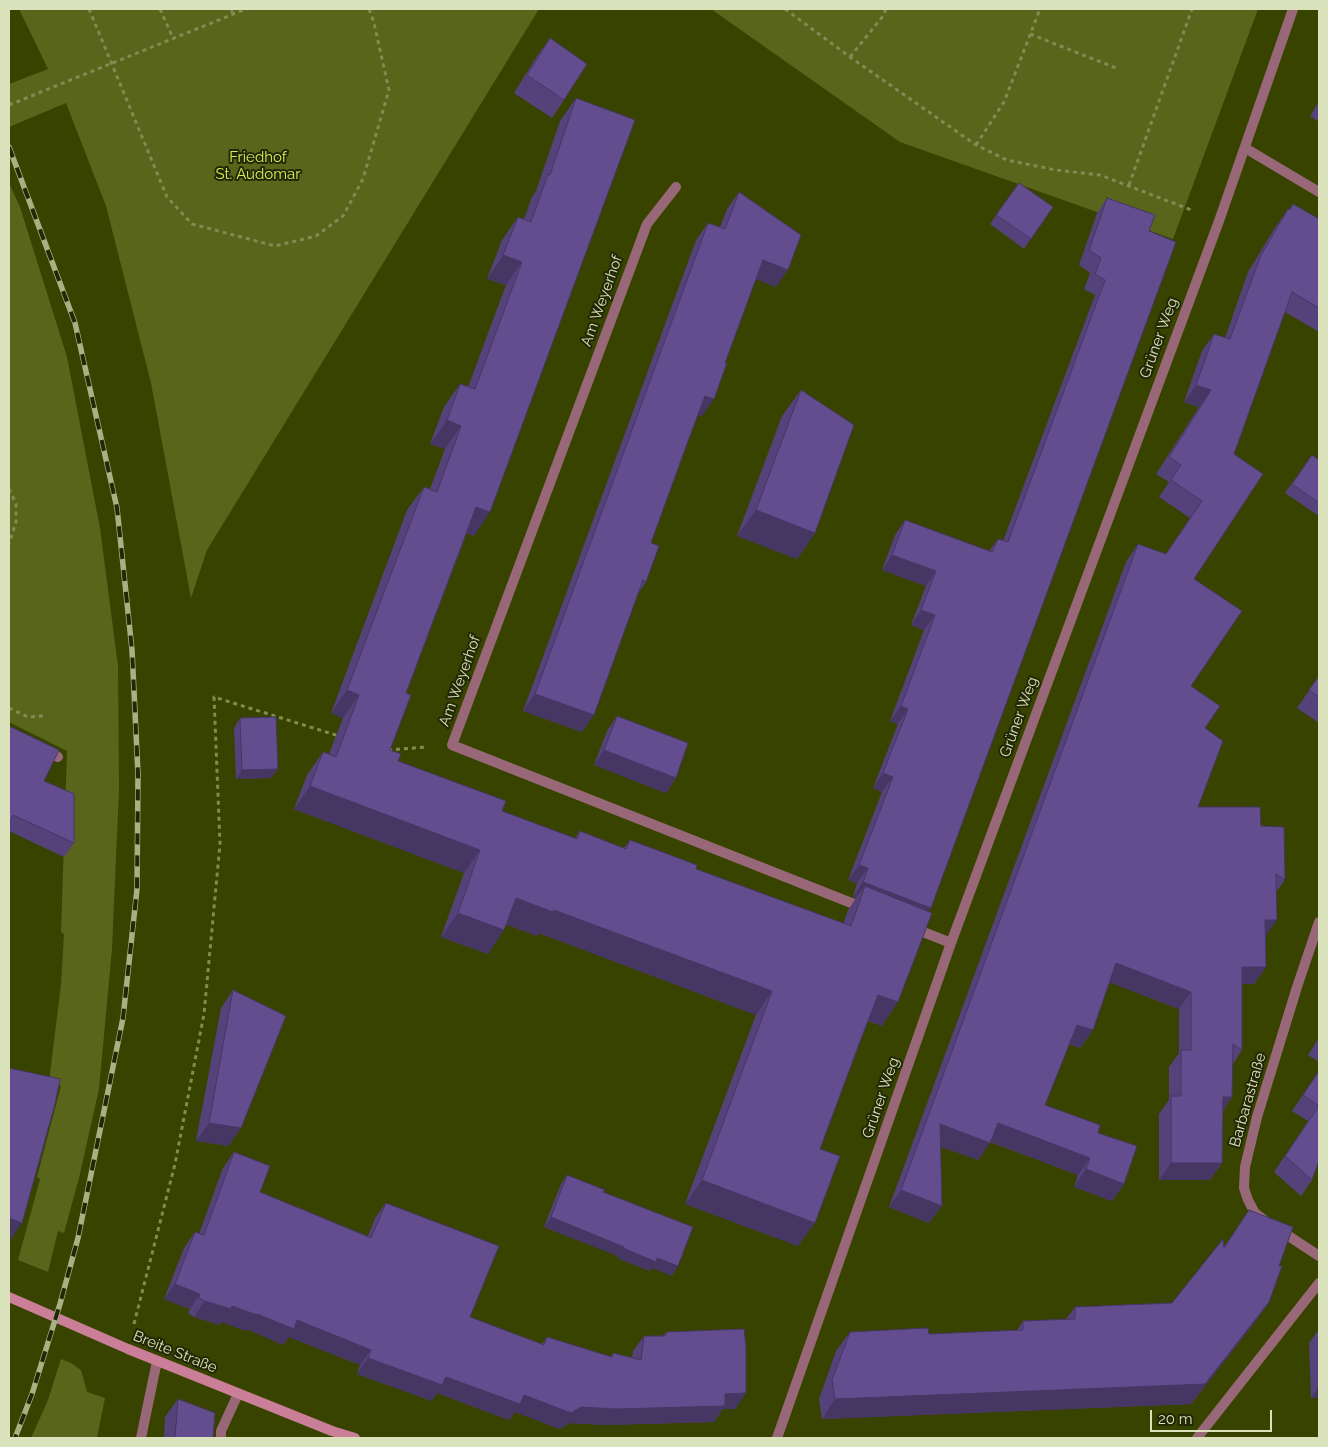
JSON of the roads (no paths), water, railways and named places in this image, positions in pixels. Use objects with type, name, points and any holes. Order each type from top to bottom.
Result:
[{"type":"street","name":"Grüner Weg","points":[[777,1438],[951,943],[1245,148],[1293,9]]},
{"type":"street","points":[[1245,148],[1319,192]]},
{"type":"street","name":"Am Weyerhof","points":[[676,187],[647,224],[452,746],[877,914]]},
{"type":"street","points":[[34,744],[58,757]]},
{"type":"street","name":"Barbarastraße","points":[[1319,922],[1296,987],[1257,1117],[1245,1167],[1244,1188],[1255,1213],[1319,1256]]},
{"type":"street","points":[[905,924],[951,943]]},
{"type":"street","points":[[1197,1438],[1319,1283]]},
{"type":"street","name":"Breite Straße","points":[[9,1297],[157,1361],[332,1431],[355,1438]]},
{"type":"street","points":[[141,1438],[157,1361]]},
{"type":"street","points":[[221,1438],[221,1431],[238,1394]]},
{"type":"railway","points":[[9,147],[75,323],[117,508],[132,650],[138,774],[137,889],[123,1018],[78,1238],[32,1394],[15,1438]]},
{"type":"park label","name":"Friedhof St. Audomar","points":[[258,166]]}]
